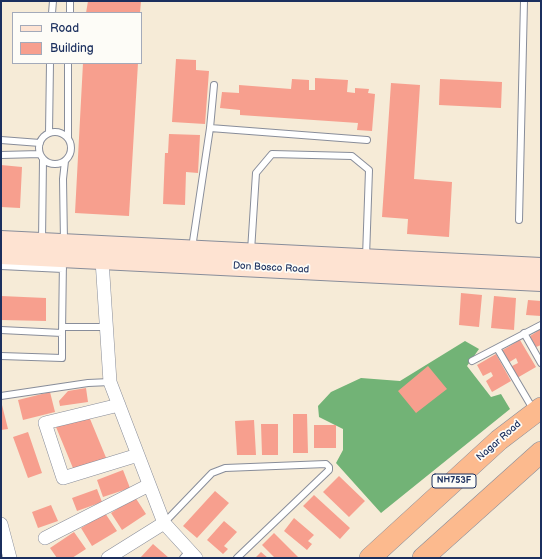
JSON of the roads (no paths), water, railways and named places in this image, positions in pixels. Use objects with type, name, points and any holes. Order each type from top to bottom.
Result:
[{"type":"highway","name":"Nagar Road","points":[[370,558],[499,440],[538,410]]},
{"type":"highway","points":[[423,558],[541,452]]},
{"type":"main road","name":"Don Bosco Road","points":[[1,240],[42,242],[63,257],[192,249],[541,267]]},
{"type":"main road","name":"Don Bosco Road","points":[[1,255],[541,282]]},
{"type":"street","points":[[102,260],[110,382],[164,523],[189,556]]},
{"type":"street","points":[[119,405],[45,423],[63,478],[138,455]]},
{"type":"street","points":[[45,538],[149,485]]},
{"type":"street","points":[[108,558],[164,523]]},
{"type":"street","points":[[1,524],[10,558]]},
{"type":"lane","points":[[52,12],[53,1]]},
{"type":"lane","points":[[70,1],[70,12]]},
{"type":"lane","points":[[519,220],[524,1]]},
{"type":"lane","points":[[49,133],[50,64]]},
{"type":"lane","points":[[68,64],[68,138]]},
{"type":"lane","points":[[192,249],[210,128],[214,85]]},
{"type":"lane","points":[[210,128],[367,140]]},
{"type":"lane","points":[[1,356],[62,358],[62,179],[65,161],[71,151],[71,142],[68,138],[58,132],[49,133],[40,143],[42,157],[42,242]]},
{"type":"lane","points":[[1,140],[40,143]]},
{"type":"lane","points":[[251,252],[256,173],[272,154],[352,156],[369,170],[366,258]]},
{"type":"lane","points":[[1,155],[42,157],[52,164],[65,161]]},
{"type":"lane","points":[[1,266],[63,257]]},
{"type":"lane","points":[[472,361],[541,325]]},
{"type":"lane","points":[[1,330],[62,330],[106,327]]},
{"type":"lane","points":[[524,333],[541,363]]},
{"type":"lane","points":[[497,348],[538,410]]},
{"type":"lane","points":[[1,396],[88,383],[110,382]]},
{"type":"lane","points":[[164,523],[212,473],[225,468],[326,464],[329,466],[328,470],[237,558]]}]
